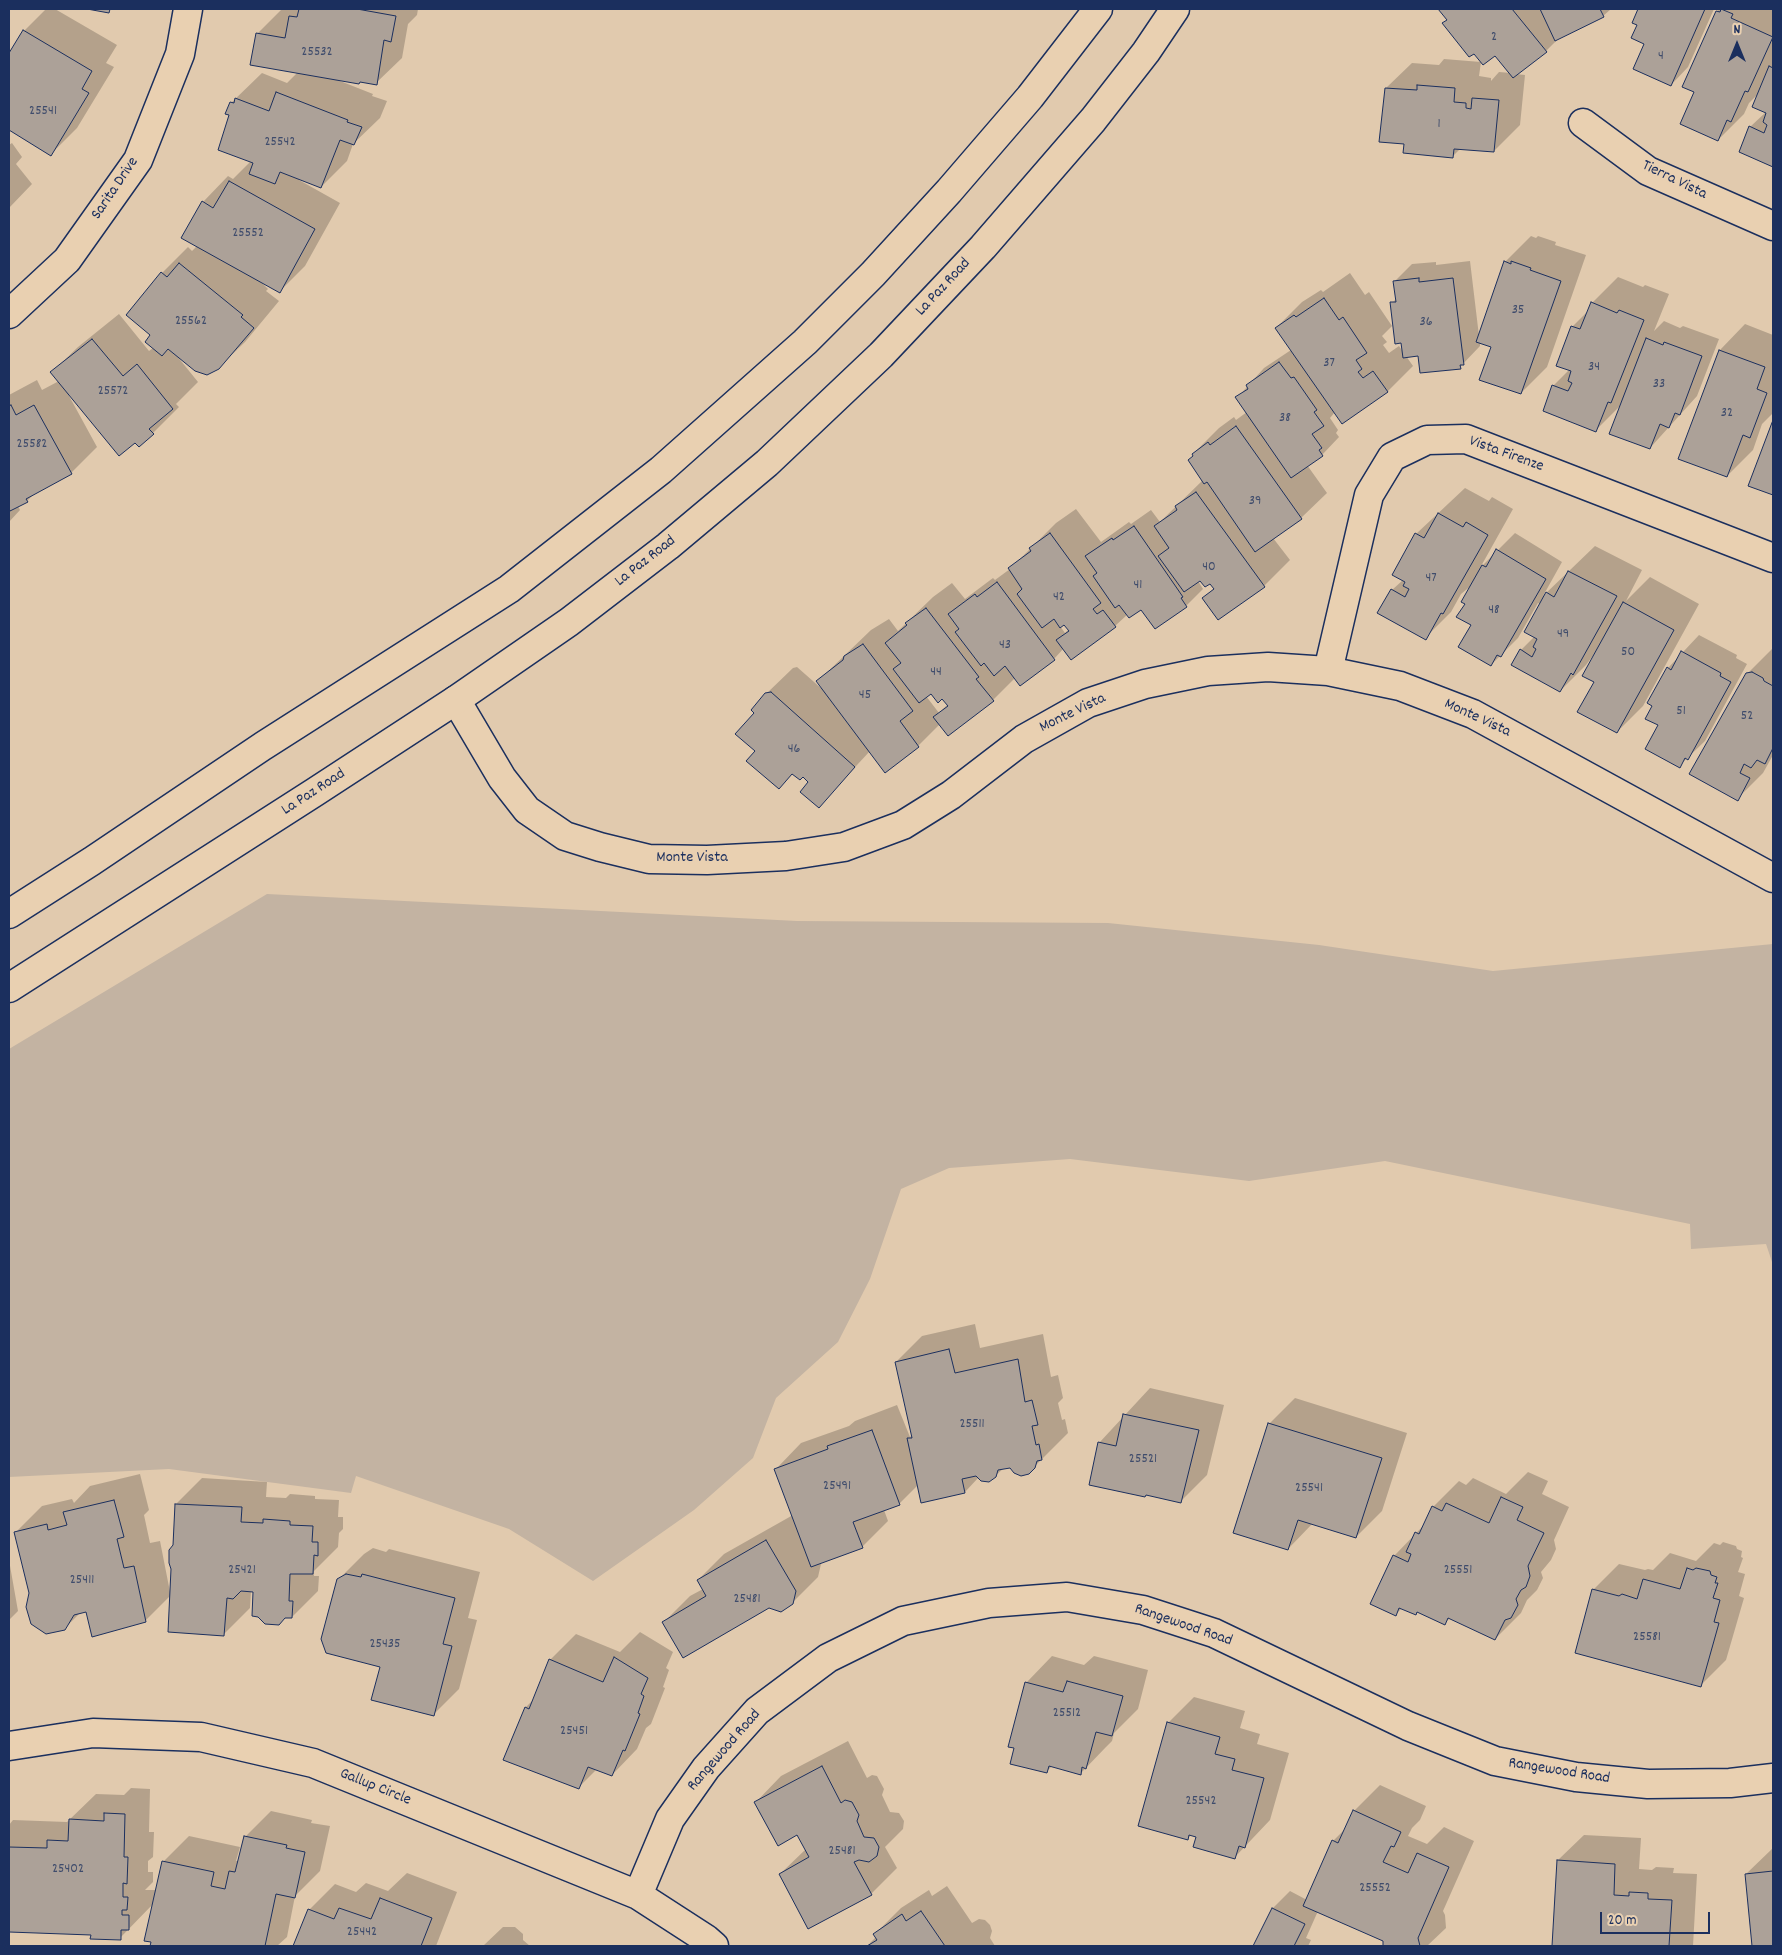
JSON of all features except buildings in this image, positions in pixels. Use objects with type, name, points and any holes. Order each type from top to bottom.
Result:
[{"type":"street","name":"Sarita Drive","points":[[9,314],[67,260],[138,160],[180,54],[188,9]]},
{"type":"street","points":[[9,914],[92,861],[263,746],[509,589],[661,470],[805,342],[873,274],[1030,97],[1098,9]]},
{"type":"street","name":"La Paz Road","points":[[9,988],[456,700],[569,622],[668,546],[767,463],[881,355],[983,247],[1093,120],[1146,52],[1175,9]]},
{"type":"street","name":"Tierra Vista","points":[[1583,123],[1648,171],[1773,226]]},
{"type":"street","name":"Vista Firenze","points":[[1328,671],[1369,495],[1392,457],[1427,440],[1466,439],[1773,558]]},
{"type":"street","name":"Monte Vista","points":[[456,700],[502,778],[527,810],[565,836],[650,859],[707,860],[786,856],[844,847],[903,825],[951,795],[1024,739],[1088,703],[1144,684],[1208,671],[1258,668],[1328,671],[1400,686],[1473,714],[1773,878]]},
{"type":"street","name":"Rangewood Road","points":[[638,1896],[670,1820],[706,1768],[757,1711],[828,1658],[903,1622],[988,1603],[1066,1597],[1143,1610],[1214,1632],[1408,1726],[1495,1761],[1576,1777],[1648,1784],[1730,1783],[1773,1778]]},
{"type":"street","name":"Gallup Circle","points":[[9,1746],[93,1733],[201,1737],[304,1761],[485,1832],[638,1896],[714,1946]]},
{"type":"shaded area","points":[[267,894],[797,921],[1108,923],[1319,945],[1493,971],[1773,944],[1773,1265],[1766,1244],[1691,1249],[1690,1224],[1385,1161],[1249,1181],[1070,1159],[949,1168],[901,1189],[870,1279],[838,1342],[776,1398],[753,1458],[694,1510],[593,1581],[509,1529],[356,1476],[351,1493],[169,1469],[9,1477],[9,1049]]}]
